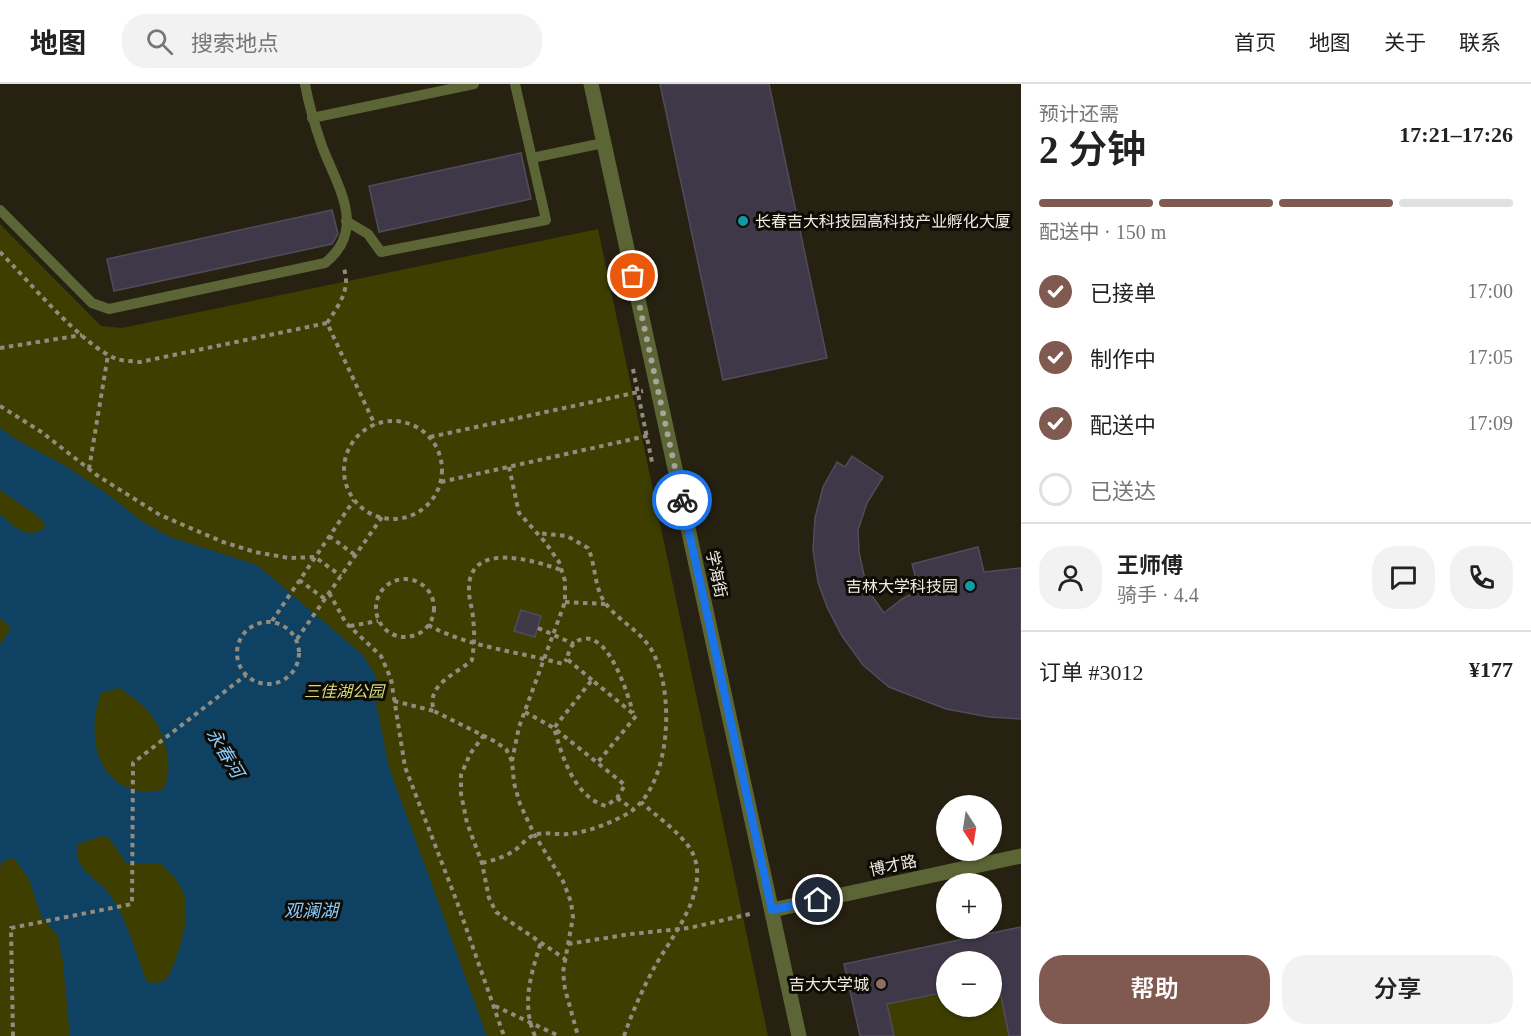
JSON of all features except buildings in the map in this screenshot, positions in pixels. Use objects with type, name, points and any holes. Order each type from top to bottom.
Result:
[{"type":"street","name":"学海街","points":[[591,84],[799,1036]]},
{"type":"street","name":"博才路","points":[[772,910],[1021,856]]},
{"type":"lane","points":[[0,210],[92,303],[109,309],[325,263],[338,253],[345,237],[347,203],[312,118],[305,84]]},
{"type":"lane","points":[[312,118],[474,84]]},
{"type":"lane","points":[[346,221],[368,234],[381,252],[546,220],[515,84]]},
{"type":"lane","points":[[532,158],[603,143]]},
{"type":"path","points":[[0,252],[83,335],[108,355],[118,360],[140,362],[327,322],[344,297],[347,276],[338,253]]},
{"type":"path","points":[[327,322],[375,425]]},
{"type":"path","points":[[0,348],[83,335]]},
{"type":"path","points":[[89,469],[108,355]]},
{"type":"path","points":[[633,368],[652,462]]},
{"type":"path","points":[[430,437],[657,388]]},
{"type":"path","points":[[0,406],[40,431],[89,469],[160,515],[223,542],[255,552],[289,558],[315,557],[341,576]]},
{"type":"path","points":[[394,421],[407,423],[430,437],[437,448],[441,461],[441,482],[433,498],[413,515],[400,519],[382,517],[363,509],[354,500],[345,478],[346,454],[360,434],[375,425],[394,421]]},
{"type":"path","points":[[441,482],[667,431]]},
{"type":"path","points":[[509,467],[519,513],[545,542],[562,570],[565,581],[565,602],[525,712],[512,761],[514,783],[520,804],[534,834],[563,881],[572,902],[573,917],[565,958],[565,988],[578,1036]]},
{"type":"path","points":[[272,621],[354,500]]},
{"type":"path","points":[[297,639],[382,517]]},
{"type":"path","points":[[482,863],[500,859],[534,834],[569,834],[600,826],[627,814],[641,802],[653,781],[665,748],[668,718],[661,679],[652,650],[636,630],[605,604],[599,590],[594,560],[588,548],[567,536],[537,532]]},
{"type":"path","points":[[329,536],[355,555]]},
{"type":"path","points":[[434,711],[431,703],[436,689],[446,677],[461,670],[472,660],[474,619],[469,591],[470,575],[476,566],[491,559],[509,557],[534,560],[562,570]]},
{"type":"path","points":[[408,578],[416,581],[430,592],[434,609],[428,626],[412,636],[402,637],[393,634],[378,621],[376,603],[378,595],[391,582],[408,578]]},
{"type":"path","points":[[299,580],[325,599]]},
{"type":"path","points":[[329,593],[350,627],[381,656],[391,679],[405,767],[504,1036]]},
{"type":"path","points":[[565,602],[605,604]]},
{"type":"path","points":[[272,621],[291,630],[300,650],[299,661],[290,676],[282,681],[265,684],[246,675],[238,661],[238,642],[251,627],[261,622],[272,621]]},
{"type":"path","points":[[350,627],[378,621]]},
{"type":"path","points":[[428,626],[474,645],[545,658],[563,664],[570,647],[579,639],[589,638],[600,644],[628,691],[633,713],[636,716],[598,762]]},
{"type":"path","points":[[538,628],[554,633],[574,644]]},
{"type":"path","points":[[567,659],[633,713]]},
{"type":"path","points":[[13,1036],[11,928],[132,904],[132,763],[246,675]]},
{"type":"path","points":[[554,728],[592,680]]},
{"type":"path","points":[[394,702],[434,711],[484,735],[506,749],[512,761]]},
{"type":"path","points":[[525,712],[554,728],[625,785],[617,798],[606,806],[596,803],[581,789],[561,753],[554,728]]},
{"type":"path","points":[[484,735],[470,754],[461,775],[461,794],[467,823],[482,863],[489,898],[496,912],[565,958]]},
{"type":"path","points":[[617,798],[633,809]]},
{"type":"path","points":[[624,1036],[642,992],[691,903],[696,885],[697,870],[693,854],[682,839],[641,802]]},
{"type":"path","points":[[568,944],[677,929],[750,914]]},
{"type":"path","points":[[535,1036],[529,1022],[527,995],[541,942]]},
{"type":"path","points":[[494,1006],[559,1036]]},
{"type":"green space","name":"三佳湖公园","points":[[0,224],[101,326],[122,328],[598,229],[768,1036],[0,1036]]},
{"type":"green space","points":[[936,994],[936,1017],[1002,1017],[1002,1001],[1009,1036],[894,1036],[887,1004]]},
{"type":"water","name":"观澜湖","points":[[0,428],[17,440],[64,465],[102,490],[140,520],[170,537],[257,565],[363,655],[375,675],[378,688],[376,703],[389,767],[487,1036],[70,1036],[58,936],[41,916],[29,879],[14,858],[1,862],[0,869],[0,645],[11,628],[0,618],[0,514],[21,531],[27,533],[39,531],[45,527],[38,516],[0,490]],"holes":[[[119,688],[147,710],[159,727],[168,754],[168,773],[163,790],[135,790],[121,784],[102,764],[95,736],[97,707],[101,693]],[[102,836],[109,838],[126,863],[160,863],[182,889],[186,910],[183,935],[176,960],[166,980],[157,983],[147,982],[117,906],[106,889],[87,873],[79,861],[78,844]]]},
{"type":"way so far","points":[[633,276],[682,500]]},
{"type":"place","name":"长春吉大科技园高科技产业孵化大厦","points":[[743,221]]},
{"type":"place","name":"吉林大学科技园","points":[[970,586]]},
{"type":"place","name":"吉大大学城","points":[[881,984]]},
{"type":"route","points":[[682,500],[772,910],[818,900]]},
{"type":"water label","name":"永春河","points":[[225,753]]}]
